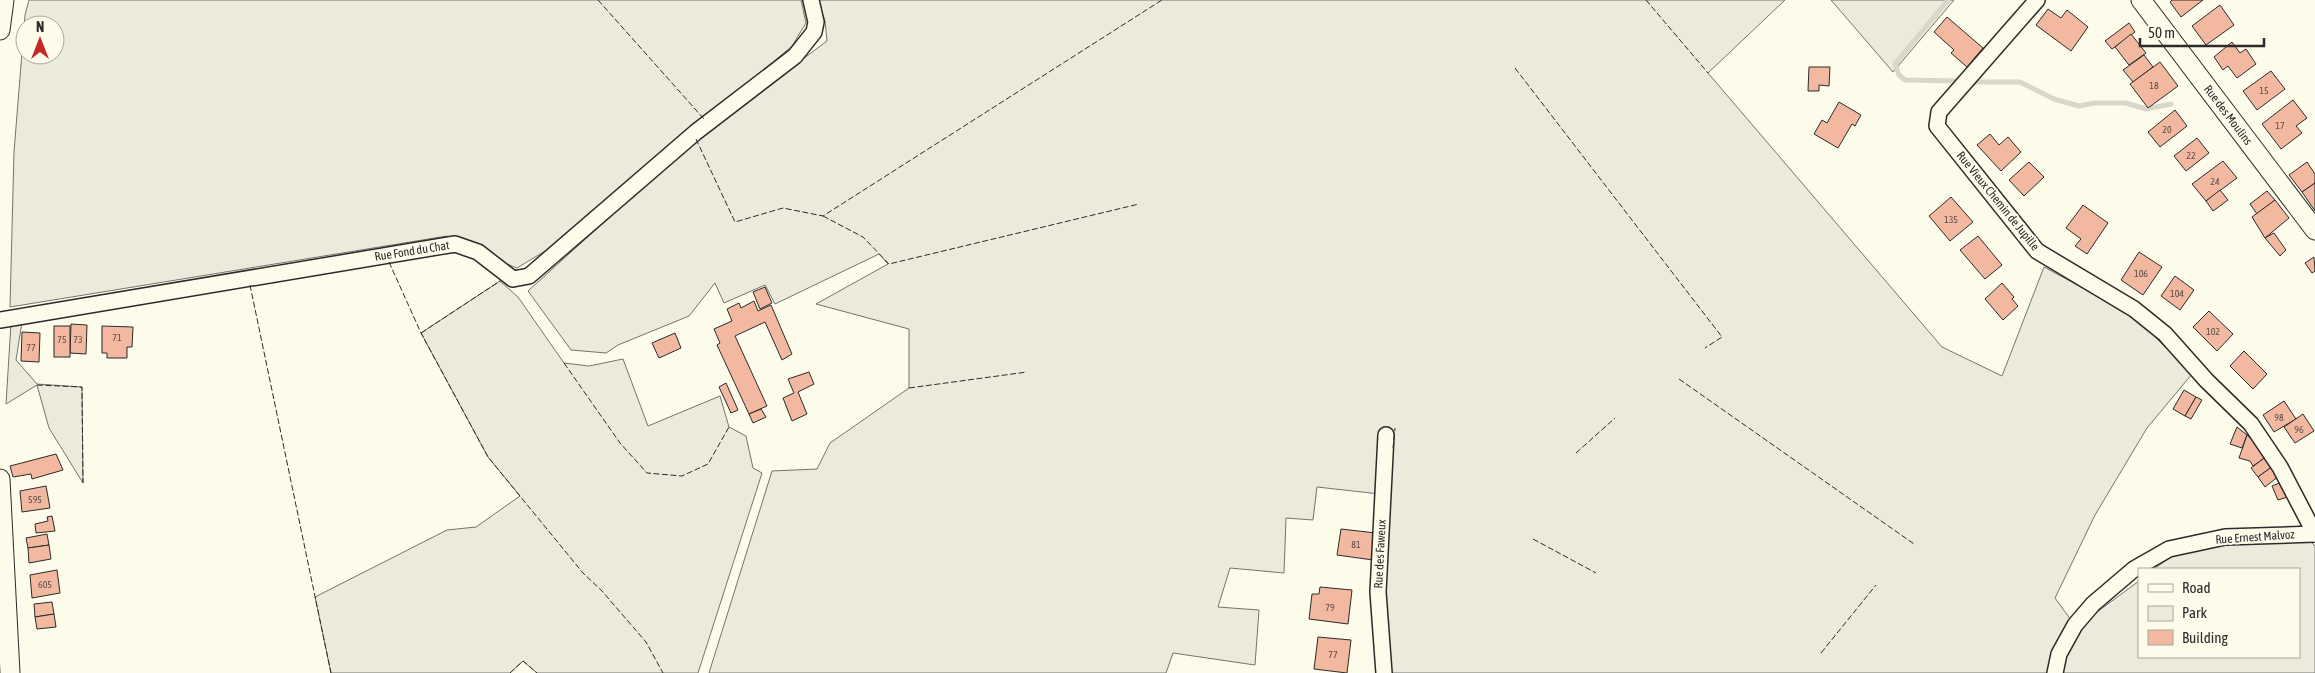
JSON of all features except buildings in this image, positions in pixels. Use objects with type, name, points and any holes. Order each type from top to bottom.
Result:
[{"type":"street","points":[[0,30],[4,0]]},
{"type":"street","name":"Rue Fond du Chat","points":[[0,320],[455,244],[478,252],[513,279],[529,276],[696,132],[795,56],[814,32],[816,22],[811,0]]},
{"type":"street","name":"Rue Vieux Chemin de Jupille","points":[[2037,0],[1939,112],[1937,126],[2037,251],[2134,308],[2165,334],[2206,380],[2251,424],[2280,467],[2315,534]]},
{"type":"street","name":"Rue des Moulins","points":[[2141,0],[2315,230]]},
{"type":"street","name":"Rue des Faweux","points":[[1384,673],[1378,592],[1386,436]]},
{"type":"street","points":[[0,479],[10,673]]},
{"type":"street","name":"Rue Ernest Malvoz","points":[[2055,673],[2059,654],[2075,625],[2093,604],[2134,569],[2169,549],[2225,537],[2315,534]]},
{"type":"green space","points":[[29,0],[801,0],[806,23],[792,46],[560,242],[517,268],[502,262],[477,245],[447,236],[10,307],[14,152],[21,65],[65,65],[65,15],[25,15]]},
{"type":"green space","points":[[818,0],[1785,0],[1708,73],[1942,347],[2002,376],[2044,267],[2133,315],[2192,374],[2147,428],[2095,515],[2055,598],[2071,620],[2050,658],[2048,673],[1387,673],[1384,648],[1389,495],[1317,487],[1313,520],[1286,518],[1284,573],[1230,568],[1218,607],[1259,610],[1255,665],[1173,653],[1166,673],[709,673],[772,471],[817,469],[830,443],[909,388],[909,329],[816,304],[888,264],[879,254],[775,304],[765,285],[724,303],[715,283],[689,316],[618,345],[606,353],[571,350],[528,291],[696,139],[827,41],[825,21]]},
{"type":"green space","points":[[1831,0],[1954,0],[1893,72]]},
{"type":"green space","points":[[500,281],[518,297],[564,363],[589,366],[623,359],[648,426],[720,396],[729,427],[746,436],[753,468],[762,473],[698,673],[537,673],[523,661],[510,673],[331,673],[315,597],[447,530],[476,527],[520,496],[488,457],[421,333]]},
{"type":"green space","points":[[22,322],[16,360],[37,384],[82,387],[83,483],[49,428],[37,385],[6,404],[11,323]]},
{"type":"green space","points":[[2309,540],[2315,546],[2315,673],[2060,673],[2070,643],[2093,615],[2138,582],[2138,658],[2300,658],[2300,568],[2155,568],[2172,556],[2233,541]]},
{"type":"waterway","points":[[1948,0],[1895,64],[1899,75],[1905,80],[1962,81]]},
{"type":"waterway","points":[[1971,82],[2020,82],[2054,99],[2079,106],[2094,103],[2126,103],[2146,109],[2171,104]]},
{"type":"fence","points":[[598,0],[704,119]]},
{"type":"fence","points":[[696,139],[735,222],[783,208],[823,216],[1162,0]]},
{"type":"fence","points":[[1646,0],[1708,73]]},
{"type":"fence","points":[[1515,68],[1722,337],[1705,348]]},
{"type":"fence","points":[[823,216],[863,237],[889,264],[1139,204]]},
{"type":"fence","points":[[389,262],[421,333],[488,457],[583,573],[602,591],[646,642],[663,673]]},
{"type":"fence","points":[[421,333],[500,281]]},
{"type":"fence","points":[[250,285],[331,673]]},
{"type":"fence","points":[[564,363],[620,443],[647,473],[682,476],[708,464],[729,427]]},
{"type":"fence","points":[[909,388],[1027,372]]},
{"type":"fence","points":[[1679,379],[1914,544]]},
{"type":"fence","points":[[37,385],[82,387],[83,483]]},
{"type":"fence","points":[[1576,453],[1615,418]]},
{"type":"fence","points":[[1393,448],[1395,428]]},
{"type":"fence","points":[[1533,539],[1596,573]]},
{"type":"fence","points":[[1821,653],[1876,585]]},
{"type":"fence","points":[[510,673],[523,661],[537,673]]}]
